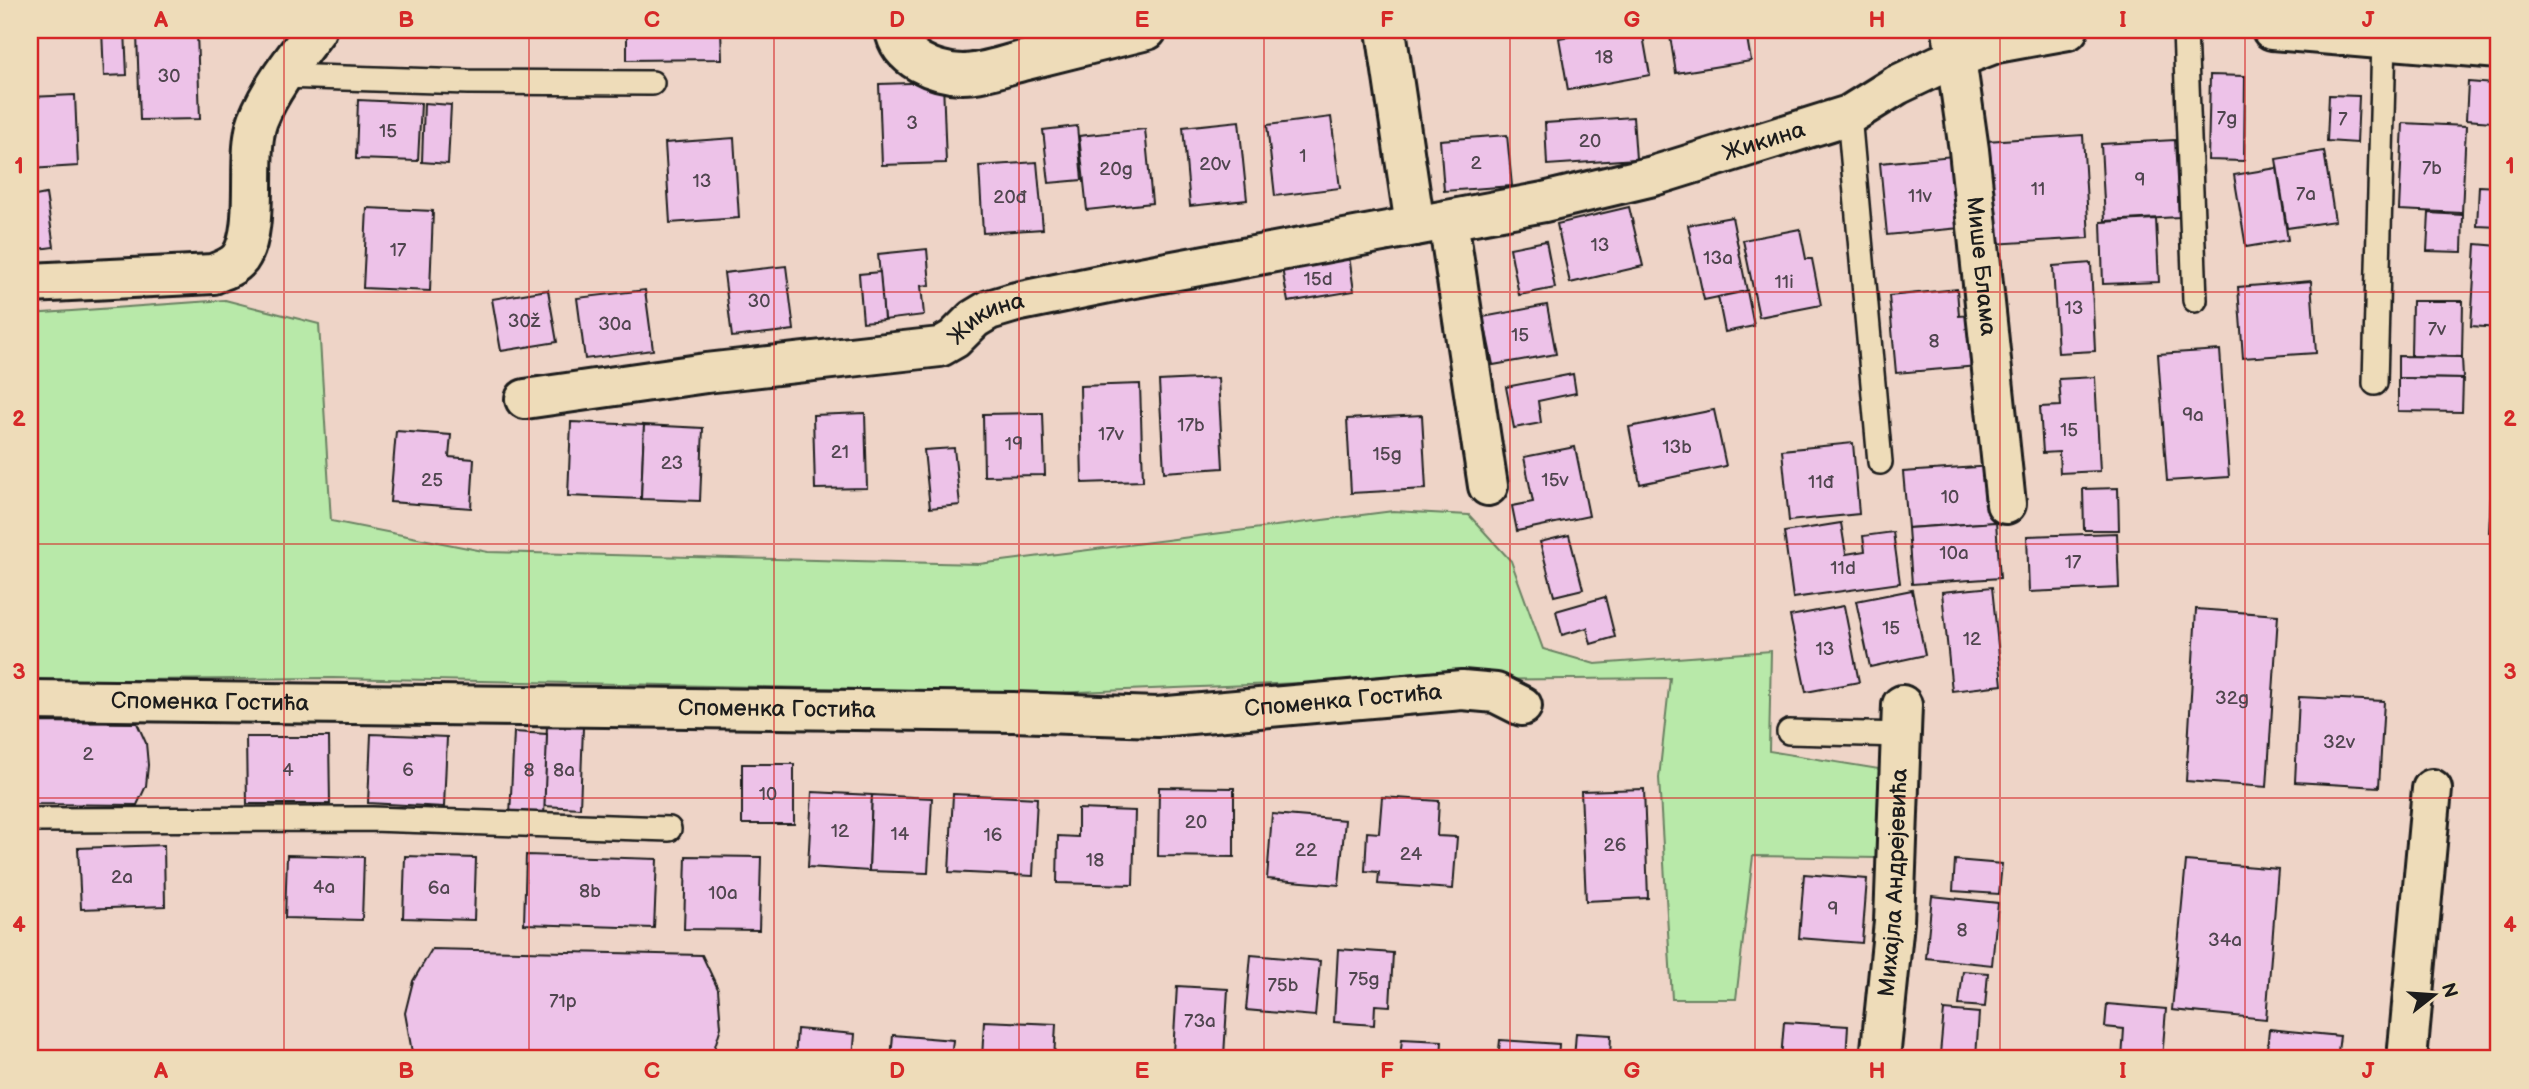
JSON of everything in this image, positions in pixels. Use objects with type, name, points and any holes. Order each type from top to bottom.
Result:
[{"type":"street","points":[[30,283],[213,274],[233,265],[243,252],[249,225],[256,129],[282,76],[316,30]]},
{"type":"street","points":[[895,30],[902,50],[919,62],[943,71],[963,74],[1147,30]]},
{"type":"street","points":[[1386,30],[1488,486]]},
{"type":"street","name":"Жикина","points":[[525,399],[706,373],[940,347],[954,339],[967,324],[982,315],[1016,302],[1544,202],[1653,176],[1849,115],[1954,44],[1996,43],[2068,30]]},
{"type":"street","points":[[2272,30],[2499,50]]},
{"type":"street","name":"Мише Блама","points":[[1954,44],[1969,150],[2006,504]]},
{"type":"street","name":"Споменка Гостића","points":[[30,701],[1013,712],[1157,717],[1462,690],[1496,693],[1522,706]]},
{"type":"street","name":"Михајла Андрејевића","points":[[1880,1059],[1894,922],[1902,720]]},
{"type":"street","points":[[2407,1059],[2432,789]]},
{"type":"lane","points":[[2185,30],[2195,300]]},
{"type":"lane","points":[[2375,383],[2384,39]]},
{"type":"lane","points":[[282,76],[468,82],[652,83]]},
{"type":"lane","points":[[1849,115],[1880,462]]},
{"type":"lane","points":[[1790,733],[1902,720]]},
{"type":"lane","points":[[30,820],[372,819],[668,829]]},
{"type":"green space","points":[[225,300],[319,324],[331,521],[488,552],[979,564],[1393,511],[1469,515],[1511,561],[1543,649],[1595,664],[1771,651],[1769,751],[1879,769],[1876,858],[1753,856],[1736,999],[1672,999],[1659,778],[1670,678],[1350,681],[1053,693],[332,678],[30,681],[30,314]]},
{"type":"building","points":[[102,30],[125,30],[127,75],[104,76]]},
{"type":"building","points":[[627,30],[721,30],[722,59],[627,60]]},
{"type":"building","points":[[1605,30],[1642,30],[1650,75],[1568,90],[1559,38]]},
{"type":"building","points":[[1669,30],[1704,30],[1706,38],[1746,32],[1751,61],[1676,73]]},
{"type":"building","points":[[197,32],[200,119],[140,120],[137,34]]},
{"type":"building","points":[[2210,75],[2245,76],[2244,161],[2208,160]]},
{"type":"building","points":[[943,82],[946,163],[882,165],[879,84]]},
{"type":"building","points":[[2468,82],[2494,84],[2492,122],[2466,120]]},
{"type":"building","points":[[75,95],[78,166],[30,169],[30,97]]},
{"type":"building","points":[[2329,95],[2359,96],[2357,143],[2327,141]]},
{"type":"building","points":[[358,100],[421,103],[418,161],[356,159]]},
{"type":"building","points":[[424,103],[451,105],[448,164],[422,162]]},
{"type":"building","points":[[1331,117],[1340,188],[1275,196],[1267,125]]},
{"type":"building","points":[[1633,117],[1636,159],[1547,165],[1545,123]]},
{"type":"building","points":[[1239,121],[1247,200],[1190,206],[1183,127]]},
{"type":"building","points":[[2403,123],[2466,126],[2462,213],[2399,210]]},
{"type":"building","points":[[1077,126],[1082,180],[1049,183],[1043,130]]},
{"type":"building","points":[[1145,129],[1152,203],[1087,210],[1079,136]]},
{"type":"building","points":[[1507,135],[1512,186],[1444,191],[1440,140]]},
{"type":"building","points":[[2083,135],[2089,238],[1992,244],[1986,141]]},
{"type":"building","points":[[734,138],[739,218],[670,223],[665,143]]},
{"type":"building","points":[[2175,140],[2179,217],[2105,221],[2101,144]]},
{"type":"building","points":[[2324,151],[2335,221],[2287,228],[2276,159]]},
{"type":"building","points":[[1953,156],[1960,228],[1887,235],[1880,163]]},
{"type":"building","points":[[1037,162],[1043,229],[983,233],[979,166]]},
{"type":"building","points":[[2277,168],[2288,240],[2246,247],[2234,175]]},
{"type":"building","points":[[2479,186],[2499,187],[2499,227],[2477,226]]},
{"type":"building","points":[[46,194],[54,247],[30,250],[30,197]]},
{"type":"building","points":[[1629,207],[1643,266],[1570,283],[1557,224]]},
{"type":"building","points":[[367,208],[433,211],[430,291],[363,288]]},
{"type":"building","points":[[2429,213],[2463,215],[2462,252],[2427,251]]},
{"type":"building","points":[[1732,217],[1747,291],[1704,300],[1688,225]]},
{"type":"building","points":[[2156,219],[2159,282],[2103,284],[2101,222]]},
{"type":"building","points":[[1800,229],[1806,259],[1812,259],[1821,305],[1759,317],[1743,240]]},
{"type":"building","points":[[1546,241],[1555,288],[1519,295],[1510,248]]},
{"type":"building","points":[[2476,244],[2499,246],[2499,328],[2471,326]]},
{"type":"building","points":[[927,249],[930,285],[921,286],[924,315],[884,320],[878,254]]},
{"type":"building","points":[[1349,256],[1354,291],[1288,302],[1282,268]]},
{"type":"building","points":[[2091,263],[2095,351],[2058,353],[2053,266]]},
{"type":"building","points":[[786,266],[794,330],[732,337],[724,273]]},
{"type":"building","points":[[880,272],[884,320],[863,322],[859,274]]},
{"type":"building","points":[[2311,281],[2316,353],[2243,358],[2238,287]]},
{"type":"building","points":[[1957,289],[1959,316],[1973,315],[1978,366],[1896,373],[1889,296]]},
{"type":"building","points":[[548,290],[557,342],[501,351],[492,299]]},
{"type":"building","points":[[645,290],[653,350],[585,359],[577,298]]},
{"type":"building","points":[[1747,291],[1754,326],[1725,332],[1718,297]]},
{"type":"building","points":[[2412,301],[2463,301],[2462,357],[2411,356]]},
{"type":"building","points":[[1547,305],[1556,354],[1493,365],[1483,317]]},
{"type":"building","points":[[2220,350],[2229,477],[2167,481],[2158,354]]},
{"type":"building","points":[[2398,356],[2462,357],[2463,379],[2398,378]]},
{"type":"building","points":[[1573,374],[1576,393],[1538,401],[1541,423],[1514,428],[1506,387]]},
{"type":"building","points":[[2095,377],[2100,471],[2060,473],[2059,452],[2043,453],[2040,407],[2061,406],[2059,379]]},
{"type":"building","points":[[1218,378],[1223,468],[1164,472],[1159,381]]},
{"type":"building","points":[[2398,378],[2463,379],[2462,412],[2398,411]]},
{"type":"building","points":[[1140,384],[1143,481],[1082,483],[1080,386]]},
{"type":"building","points":[[1714,410],[1726,466],[1640,484],[1629,427]]},
{"type":"building","points":[[865,413],[867,488],[815,489],[813,415]]},
{"type":"building","points":[[1043,413],[1045,475],[984,476],[983,414]]},
{"type":"building","points":[[1422,415],[1426,489],[1351,493],[1347,419]]},
{"type":"building","points":[[571,422],[644,425],[641,499],[568,496]]},
{"type":"building","points":[[644,425],[703,428],[700,501],[641,499]]},
{"type":"building","points":[[396,431],[451,435],[449,457],[474,459],[471,508],[390,502]]},
{"type":"building","points":[[1853,443],[1859,514],[1789,521],[1782,450]]},
{"type":"building","points":[[1575,447],[1589,516],[1517,531],[1512,506],[1533,502],[1524,457]]},
{"type":"building","points":[[954,448],[960,505],[930,508],[924,450]]},
{"type":"building","points":[[1992,466],[1996,522],[1908,528],[1903,472]]},
{"type":"building","points":[[2118,488],[2119,530],[2084,530],[2083,489]]},
{"type":"building","points":[[2491,497],[2499,497],[2499,532],[2489,532]]},
{"type":"building","points":[[1996,522],[2000,578],[1912,584],[1908,528]]},
{"type":"building","points":[[1841,523],[1846,554],[1865,551],[1863,536],[1893,532],[1900,583],[1793,598],[1784,532]]},
{"type":"building","points":[[2117,533],[2119,588],[2029,592],[2027,536]]},
{"type":"building","points":[[1569,535],[1583,589],[1554,596],[1540,542]]},
{"type":"building","points":[[1992,587],[2002,685],[1952,691],[1942,592]]},
{"type":"building","points":[[1912,590],[1925,655],[1870,667],[1856,601]]},
{"type":"building","points":[[1605,597],[1615,637],[1591,644],[1587,628],[1562,635],[1556,611]]},
{"type":"building","points":[[1844,606],[1859,682],[1806,692],[1790,616]]},
{"type":"building","points":[[2196,609],[2278,615],[2267,787],[2186,781]]},
{"type":"building","points":[[2299,697],[2384,701],[2379,787],[2295,782]]},
{"type":"building","points":[[30,722],[137,723],[146,743],[148,765],[146,786],[137,805],[30,804]]},
{"type":"building","points":[[547,726],[583,727],[580,808],[544,806]]},
{"type":"building","points":[[514,732],[547,734],[544,818],[510,816]]},
{"type":"building","points":[[371,734],[447,737],[444,807],[368,803]]},
{"type":"building","points":[[246,737],[329,737],[330,804],[247,804]]},
{"type":"building","points":[[742,764],[794,764],[794,824],[742,824]]},
{"type":"building","points":[[1159,787],[1234,788],[1234,857],[1158,856]]},
{"type":"building","points":[[1644,789],[1648,898],[1586,901],[1581,791]]},
{"type":"building","points":[[812,792],[872,795],[869,871],[808,867]]},
{"type":"building","points":[[953,794],[1037,798],[1033,876],[949,872]]},
{"type":"building","points":[[872,795],[932,798],[928,873],[869,871]]},
{"type":"building","points":[[1382,797],[1439,801],[1437,836],[1457,837],[1453,889],[1378,884],[1379,872],[1365,871],[1367,832],[1379,833]]},
{"type":"building","points":[[1078,809],[1135,811],[1133,885],[1057,883],[1058,836],[1078,837]]},
{"type":"building","points":[[1272,814],[1345,820],[1339,885],[1267,879]]},
{"type":"building","points":[[164,845],[165,906],[81,909],[78,848]]},
{"type":"building","points":[[287,855],[364,857],[362,920],[285,918]]},
{"type":"building","points":[[526,855],[657,859],[654,928],[524,924]]},
{"type":"building","points":[[405,856],[476,858],[474,920],[403,918]]},
{"type":"building","points":[[686,856],[761,857],[759,930],[684,929]]},
{"type":"building","points":[[1955,860],[2002,864],[1999,894],[1953,891]]},
{"type":"building","points":[[2186,861],[2278,869],[2266,1019],[2172,1010]]},
{"type":"building","points":[[1804,874],[1867,879],[1862,943],[1799,938]]},
{"type":"building","points":[[1932,896],[1998,903],[1992,965],[1926,958]]},
{"type":"building","points":[[432,949],[702,955],[718,989],[721,1027],[711,1059],[416,1059],[412,1052],[405,1013],[413,981]]},
{"type":"building","points":[[1338,949],[1393,953],[1390,1006],[1375,1005],[1374,1025],[1334,1022]]},
{"type":"building","points":[[1251,955],[1320,961],[1315,1016],[1246,1010]]},
{"type":"building","points":[[1963,971],[1988,973],[1985,1007],[1959,1005]]},
{"type":"building","points":[[1177,986],[1228,989],[1224,1056],[1173,1053]]},
{"type":"building","points":[[2107,1004],[2166,1009],[2162,1059],[2122,1059],[2124,1029],[2105,1027]]},
{"type":"building","points":[[1944,1010],[1979,1013],[1976,1057],[1940,1054]]},
{"type":"building","points":[[984,1021],[1056,1024],[1054,1059],[982,1059]]},
{"type":"building","points":[[1784,1022],[1848,1026],[1846,1059],[1781,1059]]},
{"type":"building","points":[[797,1029],[855,1034],[853,1059],[795,1059]]},
{"type":"building","points":[[2269,1029],[2340,1036],[2337,1059],[2266,1059]]},
{"type":"building","points":[[1576,1033],[1611,1035],[1610,1059],[1574,1059]]},
{"type":"building","points":[[893,1035],[953,1040],[951,1059],[891,1059]]},
{"type":"building","points":[[1402,1039],[1442,1041],[1441,1059],[1400,1059]]},
{"type":"building","points":[[1500,1040],[1559,1044],[1558,1059],[1498,1059]]}]
